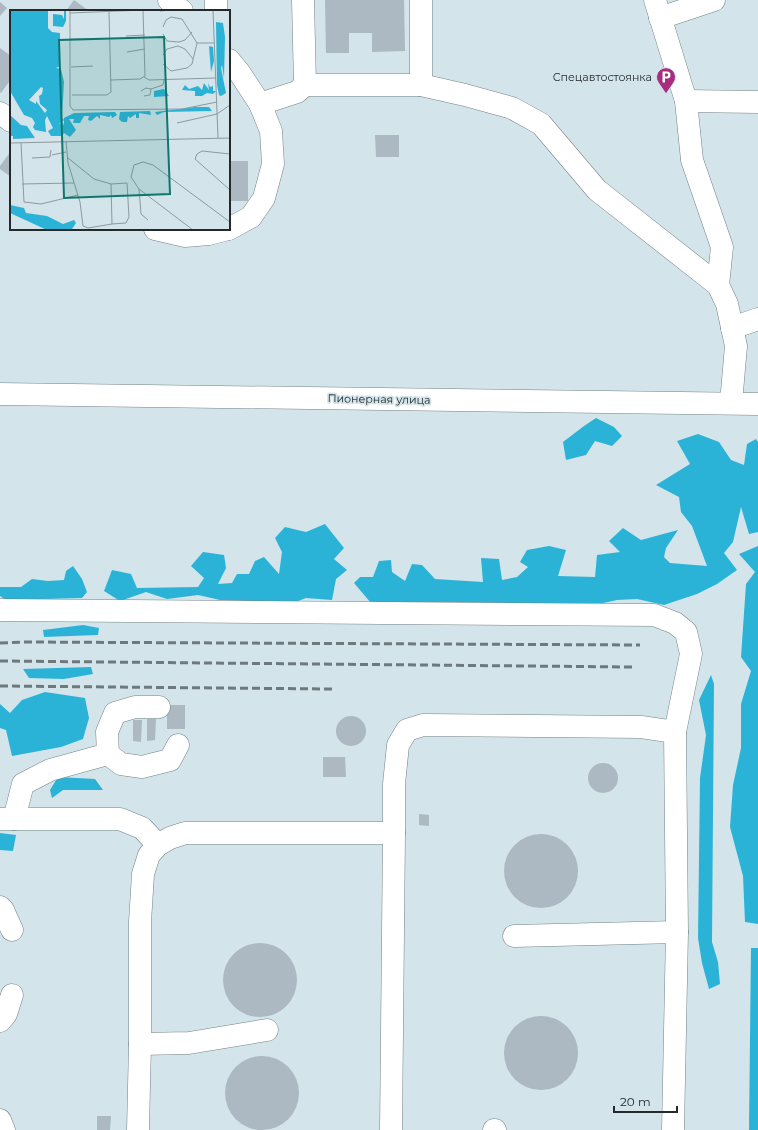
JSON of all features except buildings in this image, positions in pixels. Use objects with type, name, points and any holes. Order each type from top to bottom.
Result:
[{"type":"street","points":[[169,0],[181,10]]},
{"type":"street","points":[[303,0],[304,85]]},
{"type":"street","points":[[421,0],[421,85]]},
{"type":"street","points":[[714,0],[658,9],[686,101],[692,160],[722,247],[718,285]]},
{"type":"street","points":[[230,228],[251,217],[264,198],[274,164],[271,131],[260,104],[234,66]]},
{"type":"street","points":[[260,104],[297,92],[304,85],[421,85],[512,108],[541,124],[597,190],[718,285],[727,304],[736,346],[732,403]]},
{"type":"street","points":[[686,101],[758,102]]},
{"type":"street","points":[[0,113],[10,120]]},
{"type":"street","points":[[159,230],[186,236],[209,234],[224,230]]},
{"type":"street","points":[[732,328],[758,319]]},
{"type":"street","name":"Пионерная улица","points":[[0,394],[758,404]]},
{"type":"street","points":[[0,610],[654,615],[675,623],[686,632],[691,654],[675,732],[677,932],[673,1130]]},
{"type":"street","points":[[159,707],[136,707],[115,713],[107,732],[108,754],[121,764],[142,767],[170,760],[178,745]]},
{"type":"street","points":[[391,1130],[394,784],[398,745],[407,730],[423,725],[641,727],[675,732]]},
{"type":"street","points":[[108,754],[50,770],[23,784],[7,819],[120,819],[142,828],[158,845]]},
{"type":"street","points":[[138,1130],[140,922],[143,874],[149,856],[158,845],[170,838],[185,833],[394,833]]},
{"type":"street","points":[[0,907],[3,910],[12,930]]},
{"type":"street","points":[[514,936],[677,932]]},
{"type":"street","points":[[0,1021],[6,1014],[12,995]]},
{"type":"street","points":[[140,1044],[188,1043],[267,1030]]},
{"type":"street","points":[[0,1120],[4,1130]]},
{"type":"shaded area","points":[[596,418],[614,427],[622,436],[612,446],[595,441],[586,455],[566,460],[563,442]]},
{"type":"shaded area","points":[[698,434],[719,442],[731,460],[744,465],[747,444],[756,439],[758,442],[758,532],[749,534],[741,507],[733,542],[724,553],[737,570],[717,584],[697,594],[664,605],[637,599],[584,604],[371,603],[354,583],[360,577],[373,577],[379,561],[391,560],[392,572],[405,581],[412,564],[422,565],[435,579],[483,582],[481,558],[499,559],[502,580],[517,577],[528,567],[520,562],[527,550],[549,546],[566,550],[558,576],[595,577],[597,555],[620,552],[609,541],[623,528],[641,540],[678,530],[666,548],[664,557],[670,563],[707,566],[692,526],[681,512],[679,497],[656,485],[690,464],[677,441]]},
{"type":"shaded area","points":[[325,524],[344,548],[334,559],[347,570],[336,579],[332,600],[306,598],[293,603],[220,600],[198,595],[167,599],[146,592],[120,601],[104,591],[112,570],[131,574],[137,588],[198,587],[204,578],[191,566],[203,552],[224,555],[226,568],[218,584],[232,583],[237,574],[249,574],[255,561],[264,557],[279,574],[282,552],[275,538],[285,527],[306,532]]},
{"type":"shaded area","points":[[758,546],[758,924],[745,922],[743,876],[730,827],[733,785],[741,748],[741,704],[751,671],[741,657],[746,584],[755,572],[739,554]]},
{"type":"shaded area","points":[[73,566],[82,579],[87,592],[82,598],[6,600],[0,596],[0,587],[21,587],[32,579],[48,581],[64,580],[66,571]]},
{"type":"shaded area","points":[[83,625],[99,628],[98,635],[44,637],[43,630]]},
{"type":"shaded area","points":[[91,667],[93,674],[64,679],[29,678],[23,669]]},
{"type":"shaded area","points":[[711,675],[714,684],[712,942],[718,962],[720,984],[709,989],[702,963],[698,938],[700,778],[706,735],[699,700]]},
{"type":"shaded area","points":[[45,692],[85,698],[89,718],[83,739],[61,747],[12,756],[6,730],[0,728],[0,704],[10,713],[22,700]]},
{"type":"shaded area","points":[[58,777],[95,779],[103,790],[63,790],[52,798],[50,790]]},
{"type":"shaded area","points":[[0,833],[16,835],[13,851],[0,850]]},
{"type":"shaded area","points":[[751,948],[758,948],[758,1130],[749,1130]]},
{"type":"railway","points":[[0,643],[640,645]]},
{"type":"railway","points":[[0,661],[632,667]]},
{"type":"railway","points":[[0,686],[332,689]]},
{"type":"place","name":"Спецавтостоянка","points":[[666,94]]}]
